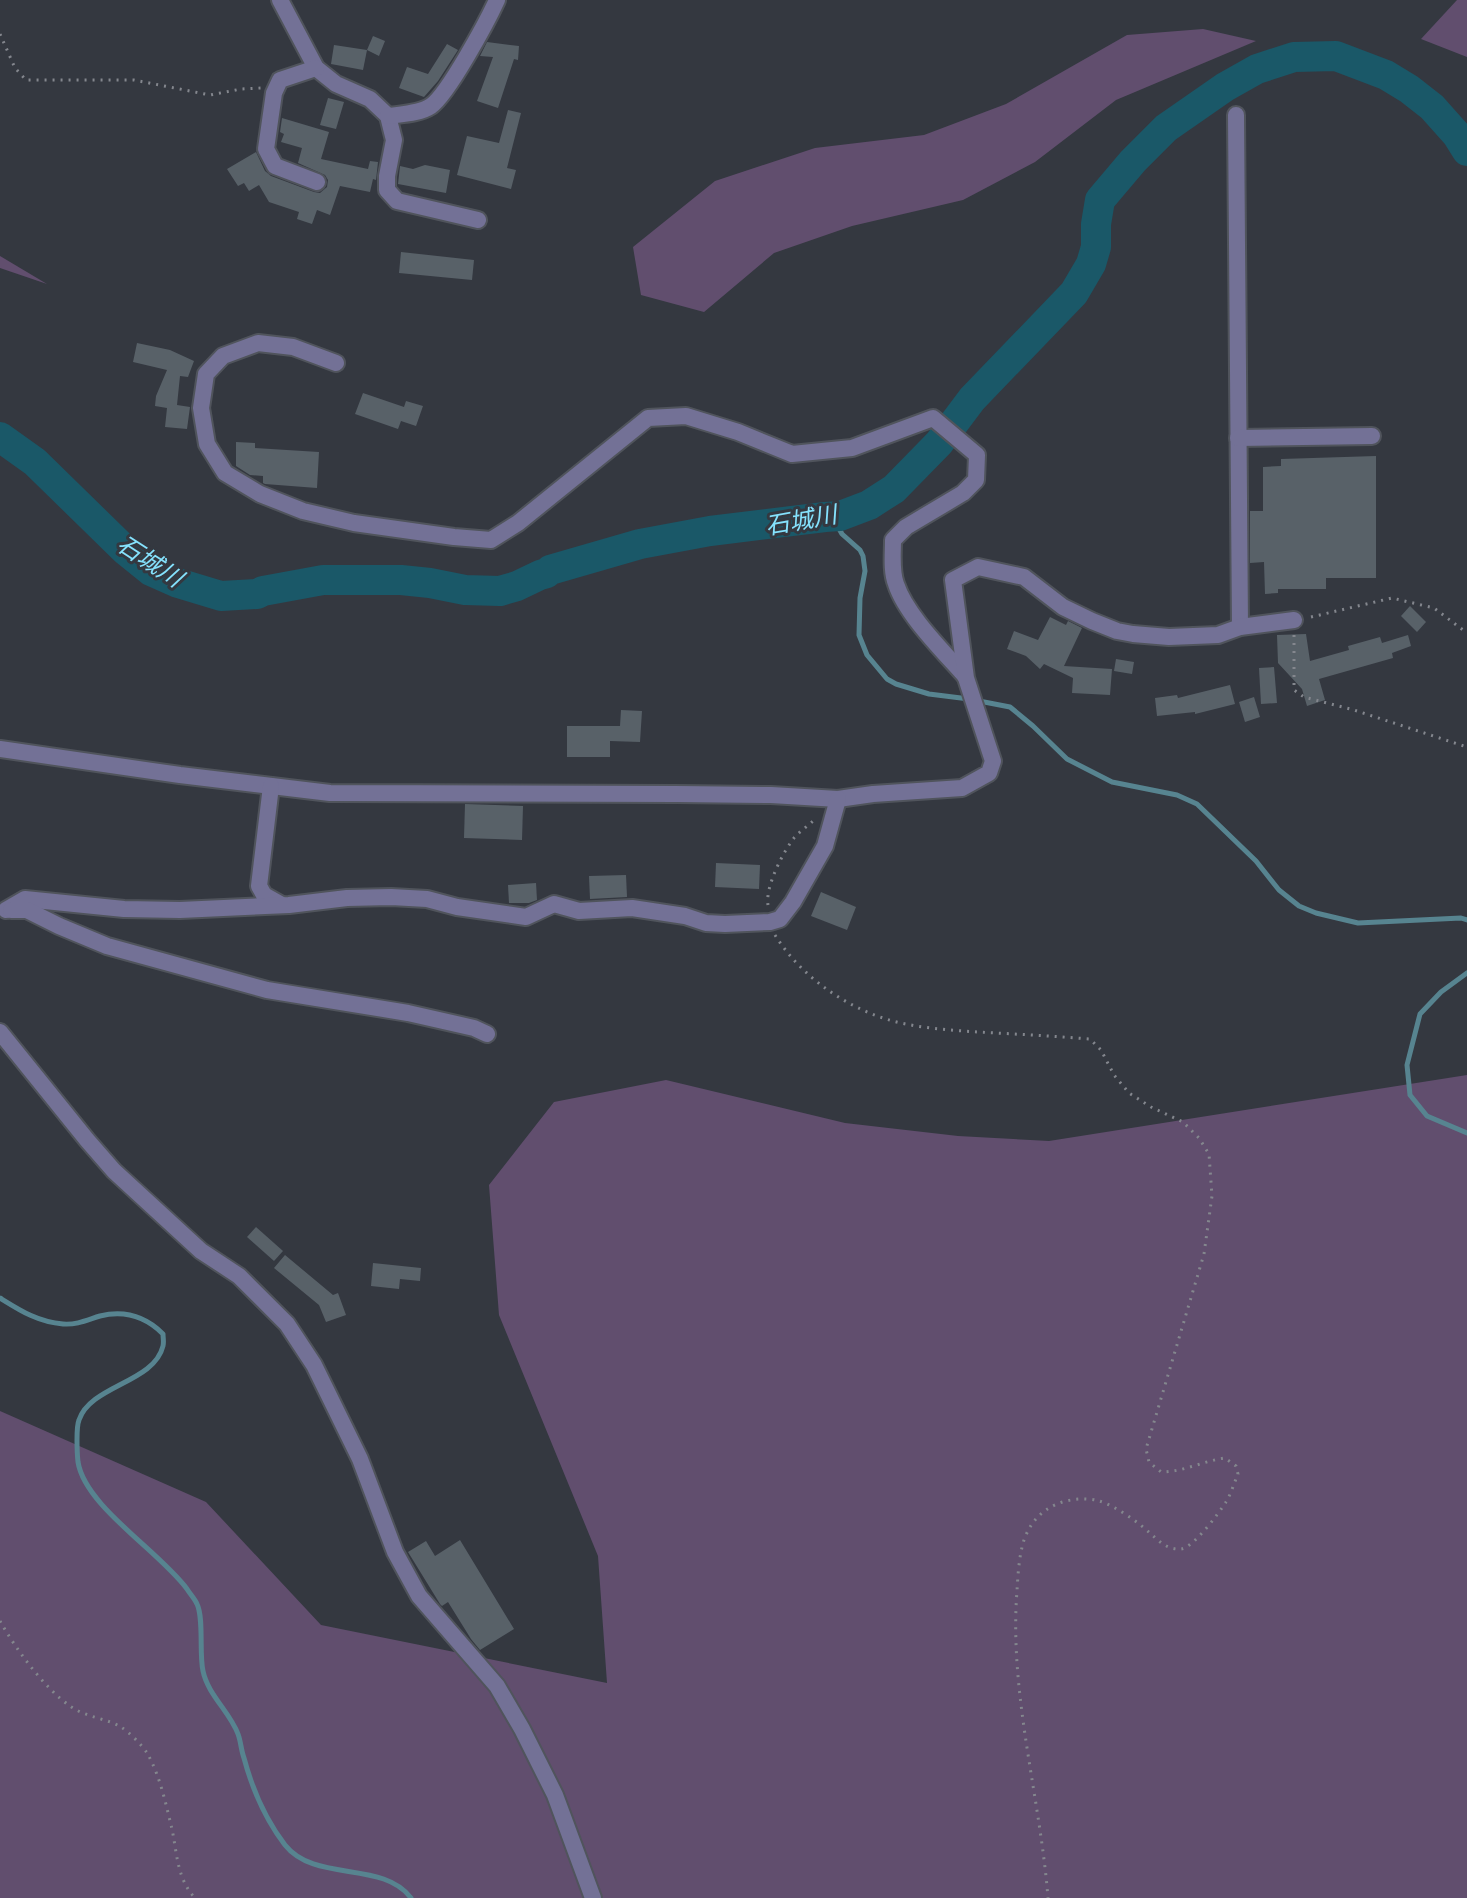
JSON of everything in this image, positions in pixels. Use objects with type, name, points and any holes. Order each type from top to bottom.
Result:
[{"type":"street","points":[[280,0],[316,68],[336,84],[370,99],[388,116],[394,140],[387,190],[397,201],[478,220]]},
{"type":"street","points":[[388,116],[422,111],[432,106],[443,94],[497,0]]},
{"type":"street","points":[[316,68],[280,80],[274,93],[266,149],[275,166],[317,182]]},
{"type":"street","points":[[1236,115],[1240,627]]},
{"type":"street","points":[[336,363],[293,347],[258,343],[223,356],[206,374],[201,408],[207,444],[225,473],[260,494],[303,511],[354,523],[454,537],[491,540],[518,523],[648,418],[686,416],[738,432],[792,454],[852,448],[933,418],[977,455],[976,480],[963,493],[906,527],[893,540],[892,561],[895,584],[915,618],[966,678]]},
{"type":"street","points":[[1238,438],[1372,436]]},
{"type":"street","points":[[0,749],[330,793],[771,795],[838,799],[962,788],[989,773],[993,761],[966,678],[953,580],[978,567],[1024,577],[1063,607],[1117,631],[1133,634],[1169,637],[1218,635],[1240,627],[1294,620]]},
{"type":"street","points":[[271,786],[259,886],[264,895],[281,905]]},
{"type":"street","points":[[3,912],[25,899],[124,909],[180,910],[347,898],[403,898],[427,899],[457,907],[526,917],[554,904],[579,911],[632,908],[685,916],[706,923],[770,922],[780,919],[825,846],[838,799]]},
{"type":"street","points":[[3,912],[27,910],[107,946],[267,990],[408,1013],[474,1028],[487,1034]]},
{"type":"street","points":[[0,1032],[114,1171],[201,1251],[239,1276],[287,1324],[314,1365],[360,1459],[395,1552],[419,1596],[497,1686],[522,1729],[555,1795],[593,1898]]},
{"type":"path","points":[[0,34],[15,68],[26,80],[134,80],[210,95],[277,87]]},
{"type":"path","points":[[1467,633],[1434,608],[1392,598],[1294,620],[1294,690],[1304,697],[1467,747]]},
{"type":"path","points":[[816,818],[794,838],[771,880],[767,897],[770,927],[811,978],[838,998],[886,1019],[954,1030],[1090,1039],[1101,1050],[1114,1075],[1129,1093],[1183,1122],[1209,1154],[1212,1196],[1204,1254],[1146,1449],[1149,1462],[1161,1472],[1175,1472],[1207,1460],[1225,1458],[1236,1466],[1238,1474],[1227,1501],[1190,1546],[1180,1549],[1163,1545],[1148,1531],[1099,1501],[1081,1499],[1060,1502],[1039,1513],[1025,1538],[1018,1572],[1015,1615],[1018,1662],[1029,1760],[1045,1852],[1048,1898]]},
{"type":"path","points":[[0,1621],[20,1652],[68,1705],[121,1727],[146,1751],[169,1817],[178,1864],[188,1890],[195,1898]]},
{"type":"shaded area","points":[[1457,0],[1467,0],[1467,57],[1421,39]]},
{"type":"shaded area","points":[[1203,29],[1256,41],[1116,100],[1035,162],[963,200],[852,226],[774,253],[704,312],[641,295],[633,247],[715,181],[815,148],[924,135],[1006,104],[1127,35]]},
{"type":"shaded area","points":[[0,256],[47,284],[0,268]]},
{"type":"shaded area","points":[[1467,1075],[1467,1898],[0,1898],[0,1411],[206,1502],[321,1625],[607,1683],[598,1556],[499,1315],[489,1185],[554,1102],[666,1080],[845,1123],[958,1136],[1049,1141]]},
{"type":"building","points":[[373,36],[385,41],[379,56],[367,50]]},
{"type":"building","points":[[487,42],[519,46],[518,60],[514,59],[498,108],[477,101],[493,57],[480,56]]},
{"type":"building","points":[[447,44],[458,50],[424,97],[399,88],[407,67],[428,74]]},
{"type":"building","points":[[334,45],[367,50],[363,70],[331,64]]},
{"type":"building","points":[[328,98],[344,102],[336,129],[320,125]]},
{"type":"building","points":[[508,110],[521,113],[507,168],[516,170],[511,189],[457,175],[467,136],[499,143]]},
{"type":"building","points":[[282,118],[329,132],[321,159],[368,169],[370,161],[378,162],[376,180],[373,179],[370,192],[340,186],[330,215],[317,210],[312,224],[297,219],[299,212],[269,202],[259,185],[249,191],[244,183],[238,186],[227,169],[256,152],[265,171],[271,176],[314,192],[320,193],[327,187],[325,175],[298,163],[302,148],[281,142],[284,134],[280,132]]},
{"type":"building","points":[[425,165],[450,170],[446,193],[398,184],[400,166],[413,169]]},
{"type":"building","points":[[401,252],[474,260],[472,280],[399,273]]},
{"type":"building","points":[[137,343],[170,350],[194,361],[188,377],[180,376],[177,405],[190,407],[187,429],[165,427],[167,408],[155,406],[167,370],[133,362]]},
{"type":"building","points":[[363,393],[404,407],[406,401],[423,406],[416,426],[401,421],[398,429],[355,414]]},
{"type":"building","points":[[236,442],[255,443],[255,448],[319,452],[317,488],[263,483],[263,476],[250,475],[236,466]]},
{"type":"building","points":[[1376,456],[1376,578],[1326,578],[1326,589],[1278,589],[1278,593],[1265,594],[1264,562],[1250,563],[1250,511],[1263,511],[1263,467],[1281,466],[1281,459]]},
{"type":"building","points":[[1410,606],[1426,622],[1417,632],[1401,616]]},
{"type":"building","points":[[1050,617],[1082,628],[1064,666],[1112,669],[1110,695],[1072,693],[1073,678],[1044,664],[1040,669],[1026,656],[1007,649],[1014,631],[1038,640]]},
{"type":"building","points":[[1306,634],[1310,661],[1380,637],[1382,643],[1408,635],[1411,646],[1392,653],[1393,658],[1319,679],[1325,700],[1307,706],[1302,689],[1278,663],[1277,635]]},
{"type":"building","points":[[1116,659],[1134,662],[1132,674],[1114,671]]},
{"type":"building","points":[[1274,667],[1277,703],[1261,704],[1259,668]]},
{"type":"building","points":[[1230,685],[1235,704],[1195,714],[1157,716],[1155,698],[1177,695],[1178,698]]},
{"type":"building","points":[[1254,697],[1260,717],[1245,722],[1239,702]]},
{"type":"building","points":[[621,710],[642,711],[640,742],[610,741],[610,757],[567,757],[567,726],[620,726]]},
{"type":"building","points":[[465,804],[523,806],[522,840],[464,838]]},
{"type":"building","points":[[716,863],[760,865],[759,889],[715,887]]},
{"type":"building","points":[[626,875],[627,897],[590,899],[589,876]]},
{"type":"building","points":[[536,883],[537,900],[509,903],[508,885]]},
{"type":"building","points":[[821,892],[856,907],[847,930],[811,916]]},
{"type":"building","points":[[256,1227],[283,1251],[274,1261],[247,1237]]},
{"type":"building","points":[[285,1255],[333,1295],[338,1293],[346,1315],[326,1322],[319,1305],[274,1268]]},
{"type":"building","points":[[373,1263],[421,1268],[420,1281],[400,1279],[399,1289],[371,1286]]},
{"type":"building","points":[[460,1540],[514,1629],[480,1650],[448,1602],[442,1606],[440,1604],[408,1552],[426,1541],[435,1556]]},
{"type":"waterway","name":"石城川","points":[[0,437],[35,462],[125,550],[151,571],[178,583],[221,596],[257,594],[323,580],[401,580],[465,590],[500,591],[550,570],[640,544],[710,531],[840,516],[869,505],[894,489],[939,443],[972,399],[1074,293],[1091,264],[1096,247],[1100,200],[1133,161],[1166,128],[1257,69],[1294,57],[1336,56],[1386,75],[1432,107],[1467,151]]},
{"type":"waterway","points":[[832,516],[842,534],[863,556],[865,571],[860,598],[859,635],[867,655],[887,679],[896,684],[929,694],[969,699]]},
{"type":"waterway","points":[[979,701],[1010,707],[1067,759],[1112,782],[1177,795],[1197,804],[1256,861],[1279,890],[1299,906],[1358,923],[1467,920]]},
{"type":"waterway","points":[[1467,973],[1441,992],[1420,1014],[1407,1065],[1410,1095],[1427,1116],[1467,1133]]},
{"type":"waterway","points":[[0,1298],[30,1315],[54,1323],[73,1324],[109,1314],[126,1315],[150,1323],[163,1334],[163,1346],[148,1368],[96,1399],[79,1420],[78,1462],[84,1479],[108,1512],[175,1574],[196,1602],[206,1680],[234,1726],[255,1792],[285,1845],[298,1857],[313,1864],[384,1879],[399,1886],[411,1898]]}]
